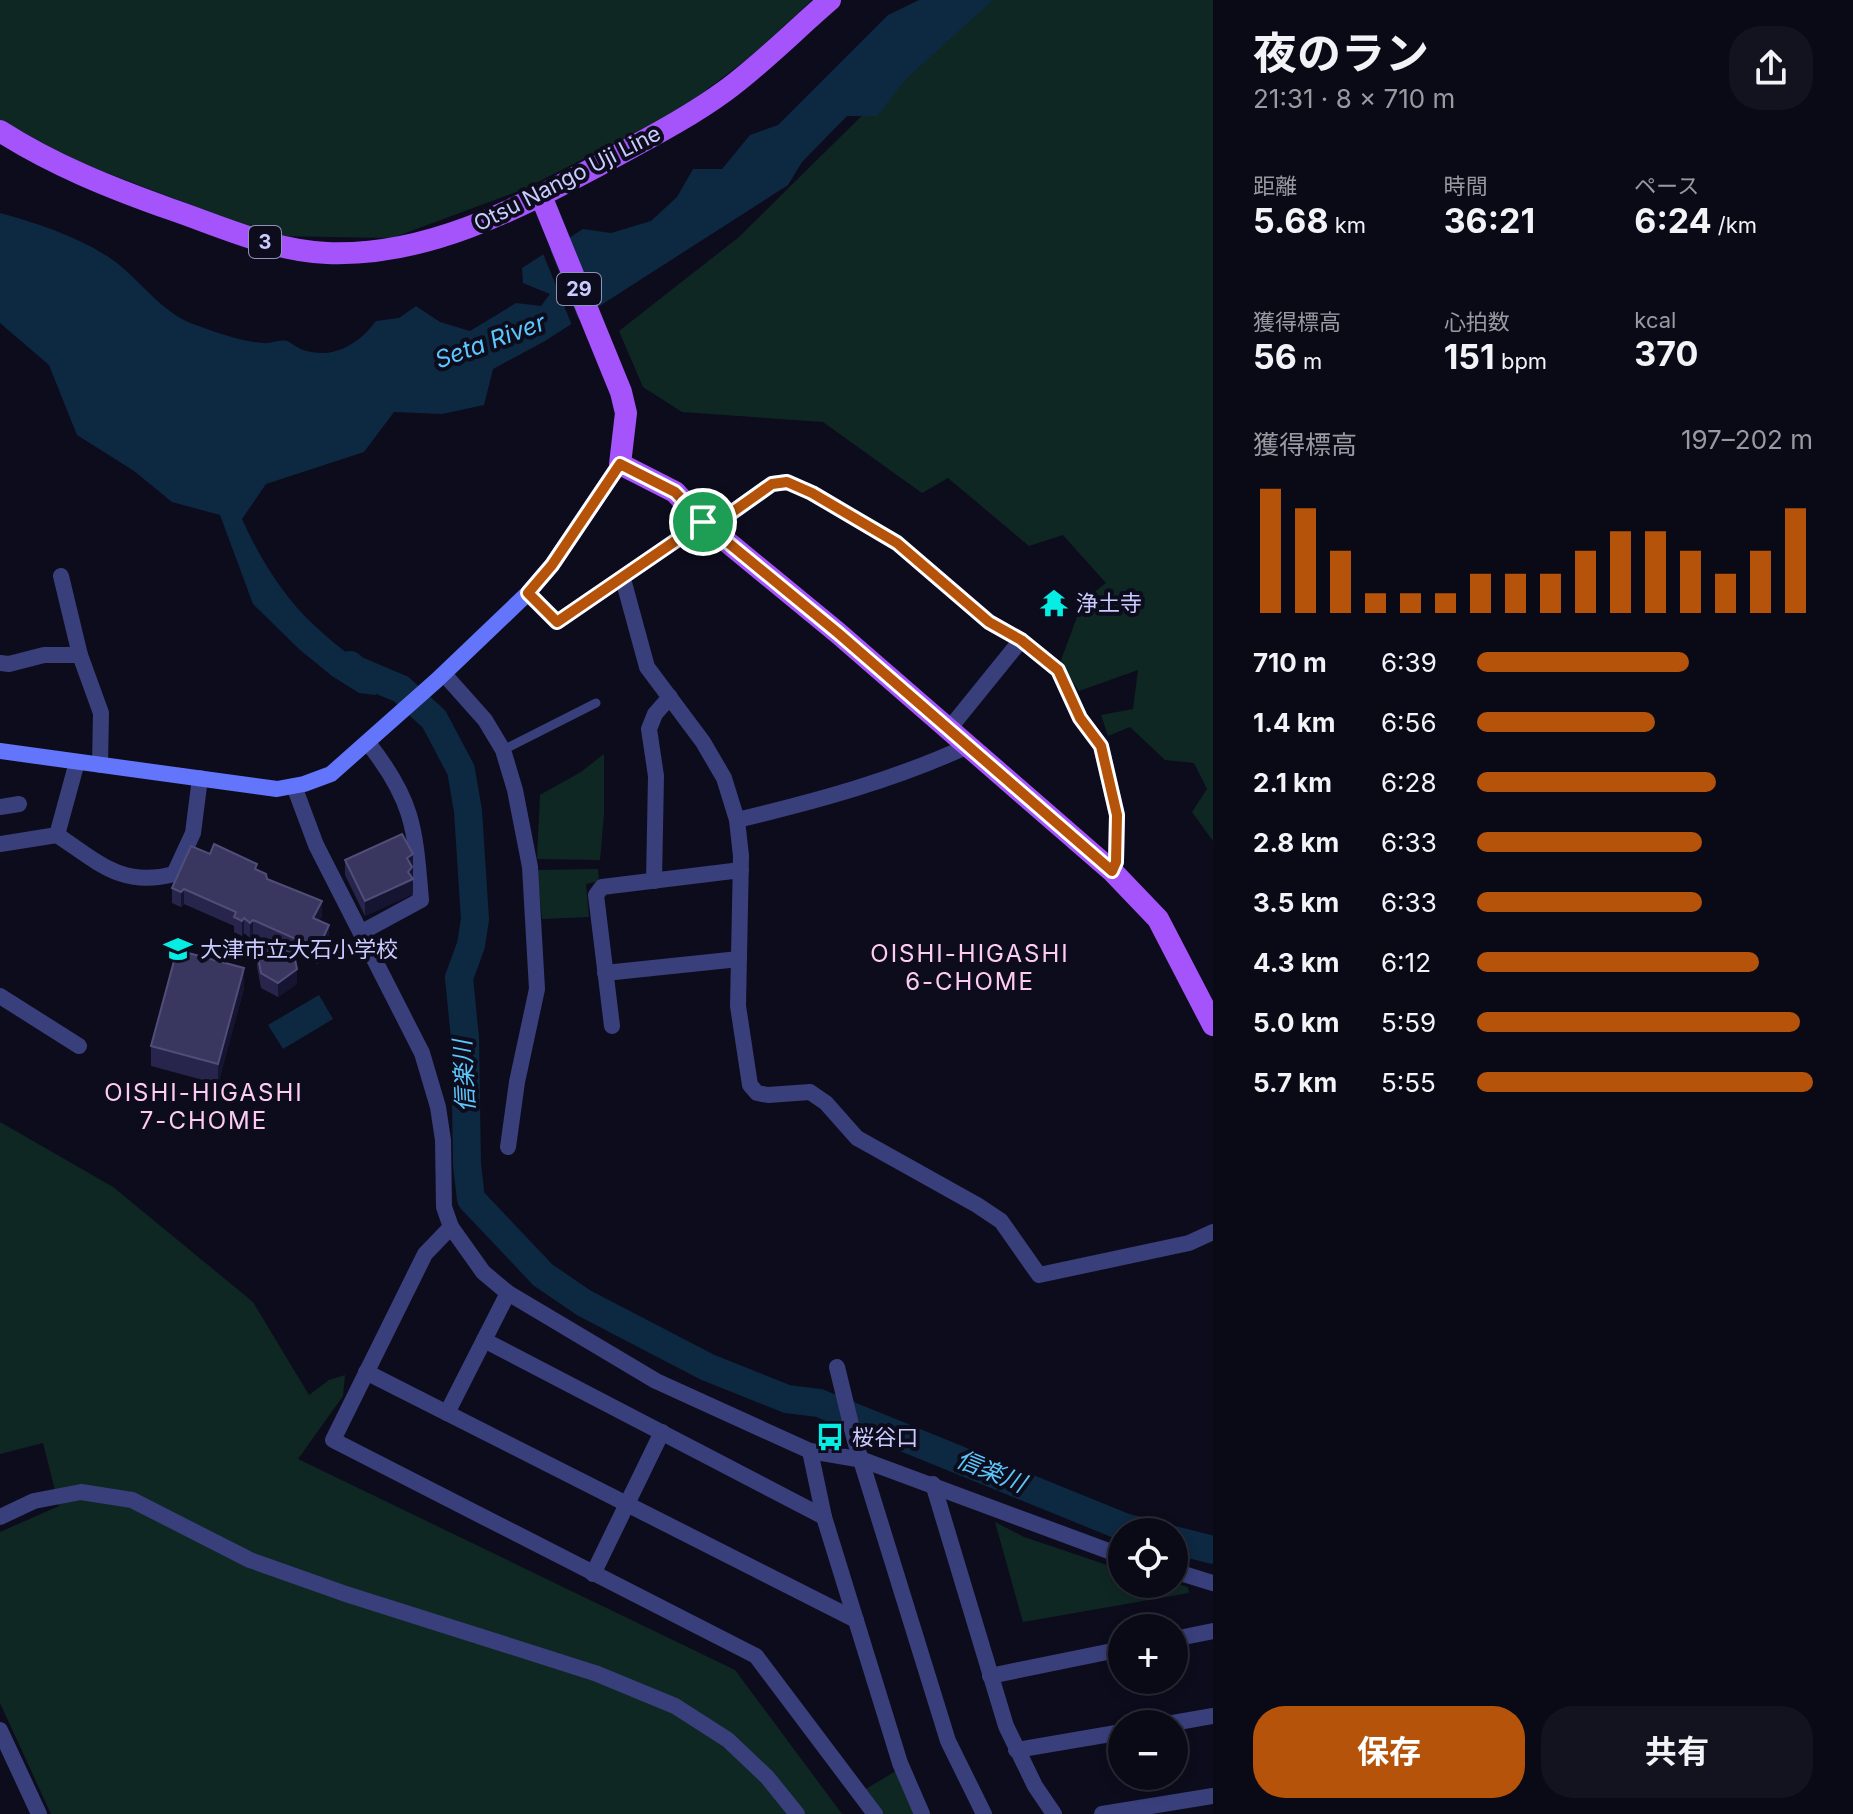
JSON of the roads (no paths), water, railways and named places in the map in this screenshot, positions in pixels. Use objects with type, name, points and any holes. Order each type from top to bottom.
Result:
[{"type":"main road","name":"Otsu Nango Uji Line","points":[[0,131],[26,148],[108,187],[265,242],[326,254],[395,250],[431,241],[543,202],[725,91],[830,0]]},
{"type":"main road","name":"29","points":[[543,202],[626,413],[620,464]]},
{"type":"main road","points":[[0,751],[277,789],[331,774],[441,677],[528,593],[552,565],[620,464],[675,492],[707,525],[1112,871],[1158,919],[1213,1025]]},
{"type":"street","points":[[528,593],[557,622],[772,484],[787,482],[812,493],[897,543],[989,622],[1021,640],[1058,670],[1080,718],[1101,746],[1117,815],[1116,862],[1112,871]]},
{"type":"street","points":[[61,576],[80,655],[101,713],[100,765]]},
{"type":"street","points":[[623,579],[647,667],[703,742],[724,778],[737,820],[741,870],[738,1006],[750,1085],[757,1093],[810,1092],[848,1125],[857,1138],[1001,1221],[1039,1275],[1189,1243],[1213,1232]]},
{"type":"street","points":[[949,729],[1021,640]]},
{"type":"street","points":[[0,663],[9,664],[44,655],[80,655]]},
{"type":"street","points":[[441,677],[485,720],[503,750],[515,790],[530,867],[537,989],[517,1082],[508,1147]]},
{"type":"street","points":[[654,881],[656,776],[649,729],[655,714],[670,697]]},
{"type":"street","points":[[362,932],[421,900],[412,819],[404,797],[372,739]]},
{"type":"street","points":[[737,820],[843,794],[935,762],[968,746]]},
{"type":"street","points":[[57,835],[77,762]]},
{"type":"street","points":[[0,844],[57,835],[118,875],[154,879],[174,874],[193,833],[200,778]]},
{"type":"street","points":[[294,786],[316,845],[416,1040],[430,1077],[443,1140],[444,1207],[451,1227],[483,1272],[508,1293],[656,1381],[810,1451],[863,1460],[1108,1551]]},
{"type":"street","points":[[0,807],[19,804]]},
{"type":"street","points":[[612,1026],[596,895],[602,887],[741,870]]},
{"type":"street","points":[[605,973],[739,959]]},
{"type":"street","points":[[0,996],[79,1046]]},
{"type":"street","points":[[451,1227],[425,1254],[333,1440],[756,1656],[875,1814]]},
{"type":"street","points":[[447,1413],[508,1293]]},
{"type":"street","points":[[484,1340],[824,1517]]},
{"type":"street","points":[[837,1367],[855,1441],[948,1741],[984,1814]]},
{"type":"street","points":[[366,1372],[856,1620]]},
{"type":"street","points":[[593,1574],[662,1432]]},
{"type":"street","points":[[810,1451],[824,1517],[900,1763],[922,1814]]},
{"type":"street","points":[[933,1484],[990,1676],[1016,1750],[1054,1814]]},
{"type":"street","points":[[0,1517],[34,1501],[81,1492],[132,1500],[250,1560],[343,1593],[595,1673],[675,1706],[728,1740],[767,1777],[797,1814]]},
{"type":"street","points":[[1188,1575],[1213,1583]]},
{"type":"street","points":[[1188,1636],[1213,1631]]},
{"type":"street","points":[[990,1676],[1108,1652]]},
{"type":"street","points":[[1188,1720],[1213,1716]]},
{"type":"street","points":[[0,1730],[39,1814]]},
{"type":"street","points":[[1016,1750],[1108,1734]]},
{"type":"street","points":[[1102,1814],[1213,1796]]},
{"type":"lane","points":[[503,750],[596,703]]},
{"type":"water","name":"Seta River","points":[[919,0],[993,0],[905,80],[877,116],[847,116],[802,162],[788,185],[545,341],[493,369],[484,405],[442,414],[394,412],[364,452],[266,484],[242,519],[249,533],[264,562],[293,603],[332,641],[387,685],[375,695],[359,693],[332,676],[253,604],[220,515],[172,502],[134,471],[77,435],[49,365],[0,323],[0,213],[46,227],[90,246],[117,263],[162,305],[182,319],[236,338],[263,343],[284,341],[314,353],[325,353],[353,343],[376,321],[399,318],[416,306],[440,322],[470,331],[516,303],[541,306],[550,294],[523,283],[522,268],[583,229],[611,233],[651,221],[677,197],[693,169],[722,169],[750,135],[778,125],[888,15]]},
{"type":"water","points":[[319,995],[333,1019],[283,1049],[268,1025]]},
{"type":"waterway","name":"信楽川","points":[[350,665],[401,689],[434,719],[461,770],[468,811],[475,919],[471,945],[459,978],[465,1038],[467,1165],[471,1199],[543,1275],[584,1303],[707,1367],[787,1399],[819,1403],[1108,1520]]},
{"type":"waterway","name":"信楽川","points":[[1188,1544],[1213,1550]]},
{"type":"place","name":"浄土寺","points":[[1054,603]]},
{"type":"place","name":"大津市立大石小学校","points":[[178,949]]},
{"type":"place","name":"桜谷口","points":[[830,1437]]},
{"type":"district","name":"OISHI-HIGASHI 6-CHOME","points":[[970,967]]},
{"type":"district","name":"OISHI-HIGASHI 7-CHOME","points":[[204,1106]]}]
